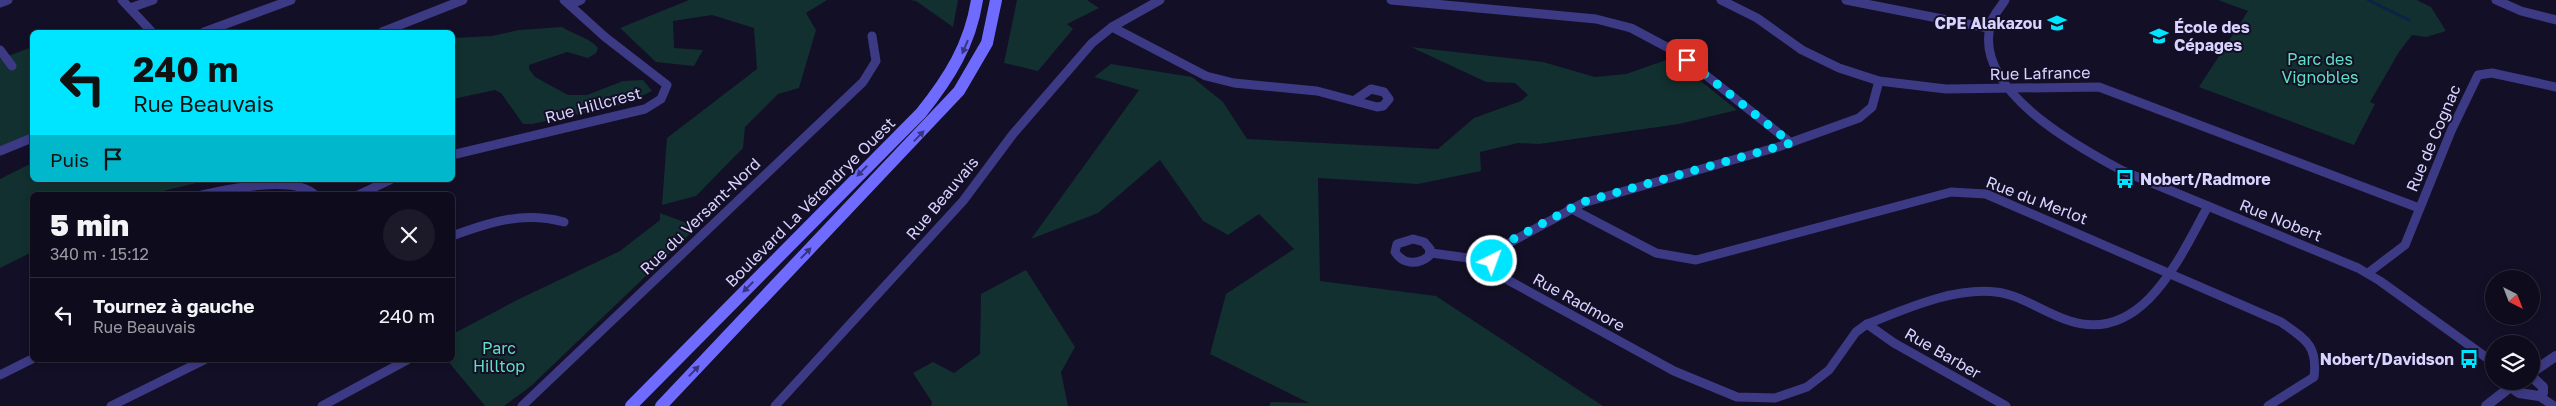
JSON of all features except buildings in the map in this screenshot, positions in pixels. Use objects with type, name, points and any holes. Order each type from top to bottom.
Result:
[{"type":"main road","name":"Boulevard La Vérendrye Ouest","points":[[631,406],[921,113],[958,61],[972,29],[977,0]]},
{"type":"main road","name":"Boulevard La Vérendrye Ouest","points":[[661,406],[959,91],[987,43],[996,0]]},
{"type":"street","points":[[0,3],[8,0]]},
{"type":"street","points":[[122,0],[150,30]]},
{"type":"street","points":[[130,8],[153,0]]},
{"type":"street","points":[[209,30],[291,0]]},
{"type":"street","points":[[387,30],[463,0]]},
{"type":"street","points":[[567,2],[582,0]]},
{"type":"street","name":"Rue Beauvais","points":[[775,406],[963,201],[1013,134],[1067,70],[1101,34],[1160,0]]},
{"type":"street","points":[[1391,0],[1443,2],[1596,19],[1644,33],[1678,53],[1791,143]]},
{"type":"street","name":"Rue Lafrance","points":[[1721,0],[1757,18],[1802,50],[1839,68],[1879,81],[1929,89],[2099,87],[2419,208]]},
{"type":"street","points":[[1846,0],[1874,3],[1988,28],[1995,11],[2005,0]]},
{"type":"street","points":[[2496,0],[2521,11],[2556,20]]},
{"type":"street","name":"Rue Hillcrest","points":[[455,155],[645,109],[661,98],[667,85],[605,37],[567,2]]},
{"type":"street","points":[[1112,27],[1206,76],[1234,84],[1300,89],[1355,100]]},
{"type":"street","name":"Rue Nobert","points":[[1988,28],[1992,59],[2009,88],[2037,117],[2088,153],[2126,172],[2368,273],[2485,357]]},
{"type":"street","name":"Rue du Versant-Nord","points":[[522,406],[863,82],[876,61],[872,36]]},
{"type":"street","points":[[0,50],[12,66]]},
{"type":"street","name":"Rue de Cognac","points":[[2368,273],[2405,245],[2419,208],[2478,75],[2492,73],[2556,87]]},
{"type":"street","points":[[1431,253],[1492,261],[1494,254],[1500,248],[1583,202],[1791,143],[1867,114],[1876,102],[1879,81]]},
{"type":"street","points":[[0,151],[30,139]]},
{"type":"street","points":[[364,192],[386,182]]},
{"type":"street","points":[[214,192],[290,186],[308,188],[312,192]]},
{"type":"street","name":"Rue du Merlot","points":[[1570,208],[1656,253],[1669,257],[1696,260],[1951,192],[1973,192],[2000,198],[2281,322],[2304,339],[2316,360],[2314,377],[2268,406]]},
{"type":"street","name":"Rue Radmore","points":[[1492,261],[1499,275],[1674,371],[1738,401],[1776,402],[1819,380],[1856,332],[1867,324],[1963,294],[1986,292],[2008,295],[2073,322],[2084,325],[2108,325],[2142,309],[2151,300],[2170,272],[2208,206]]},
{"type":"street","points":[[455,235],[506,218],[530,215],[545,215],[564,222]]},
{"type":"street","name":"Rue Barber","points":[[1867,324],[1894,343],[2006,406]]},
{"type":"street","points":[[2540,368],[2556,356]]},
{"type":"street","points":[[0,375],[30,359]]},
{"type":"street","points":[[111,406],[200,362]]},
{"type":"street","points":[[322,406],[403,362]]},
{"type":"street","points":[[2539,396],[2543,393],[2543,388],[2540,385]]},
{"type":"street","points":[[2486,406],[2500,390]]},
{"type":"street","points":[[2516,390],[2529,396],[2539,396],[2554,406]]},
{"type":"green space","points":[[689,0],[827,0],[806,13],[816,30],[799,88],[778,94],[745,127],[743,148],[696,196],[662,205],[667,138],[757,69],[754,28],[712,15],[673,21],[674,48],[703,50],[694,66],[656,62],[620,28]]},
{"type":"green space","points":[[909,0],[958,0],[953,27],[916,1]]},
{"type":"green space","points":[[1017,0],[1087,0],[1099,8],[1067,24],[1073,29],[1038,71],[1004,63]]},
{"type":"green space","name":"Parc des Vignobles","points":[[2218,0],[2417,0],[2431,7],[2446,31],[2426,37],[2412,35],[2399,52],[2370,102],[2375,104],[2354,145],[2199,87],[2248,11]]},
{"type":"green space","points":[[562,27],[586,39],[598,48],[596,53],[588,58],[567,52],[529,65],[529,69],[535,77],[568,95],[587,95],[623,81],[643,80],[652,91],[625,104],[532,124],[523,124],[501,93],[495,90],[455,99],[455,38],[492,36],[519,30]]},
{"type":"green space","points":[[1411,47],[1543,62],[1595,77],[1626,74],[1672,58],[1737,110],[1679,124],[1539,144],[1518,143],[1480,152],[1481,171],[1418,184],[1318,178],[1320,281],[1436,296],[1603,406],[1269,406],[1271,402],[1309,403],[1210,354],[1226,294],[1294,249],[1259,214],[1228,235],[1203,221],[1160,160],[1098,213],[1031,239],[1139,90],[1094,77],[1111,64],[1192,77],[1223,102],[1247,139],[1438,149],[1474,118],[1521,101],[1528,95],[1515,83],[1486,82]]},
{"type":"green space","points":[[30,48],[30,139],[3,150],[0,146],[0,59]]},
{"type":"green space","points":[[30,164],[30,182],[201,182],[162,192],[30,192],[30,253],[0,268],[0,179]]},
{"type":"green space","name":"Parc Hilltop","points":[[660,213],[697,227],[531,386],[504,406],[485,406],[449,362],[455,362],[455,333],[517,300],[620,251],[660,220]]},
{"type":"green space","points":[[1026,270],[1075,347],[1061,372],[1068,406],[931,406],[932,402],[913,373],[933,362],[954,373],[980,354],[981,294]]},
{"type":"waterway","points":[[2368,0],[2409,20]]},
{"type":"place","name":"CPE Alakazou","points":[[2057,23]]},
{"type":"place","name":"École des Cépages","points":[[2159,36]]},
{"type":"place","name":"Nobert/Radmore","points":[[2125,179]]},
{"type":"place","name":"Nobert/Davidson","points":[[2469,359]]},
{"type":"route","points":[[1492,261],[1494,254],[1508,242],[1583,202],[1791,143],[1687,60]]}]
